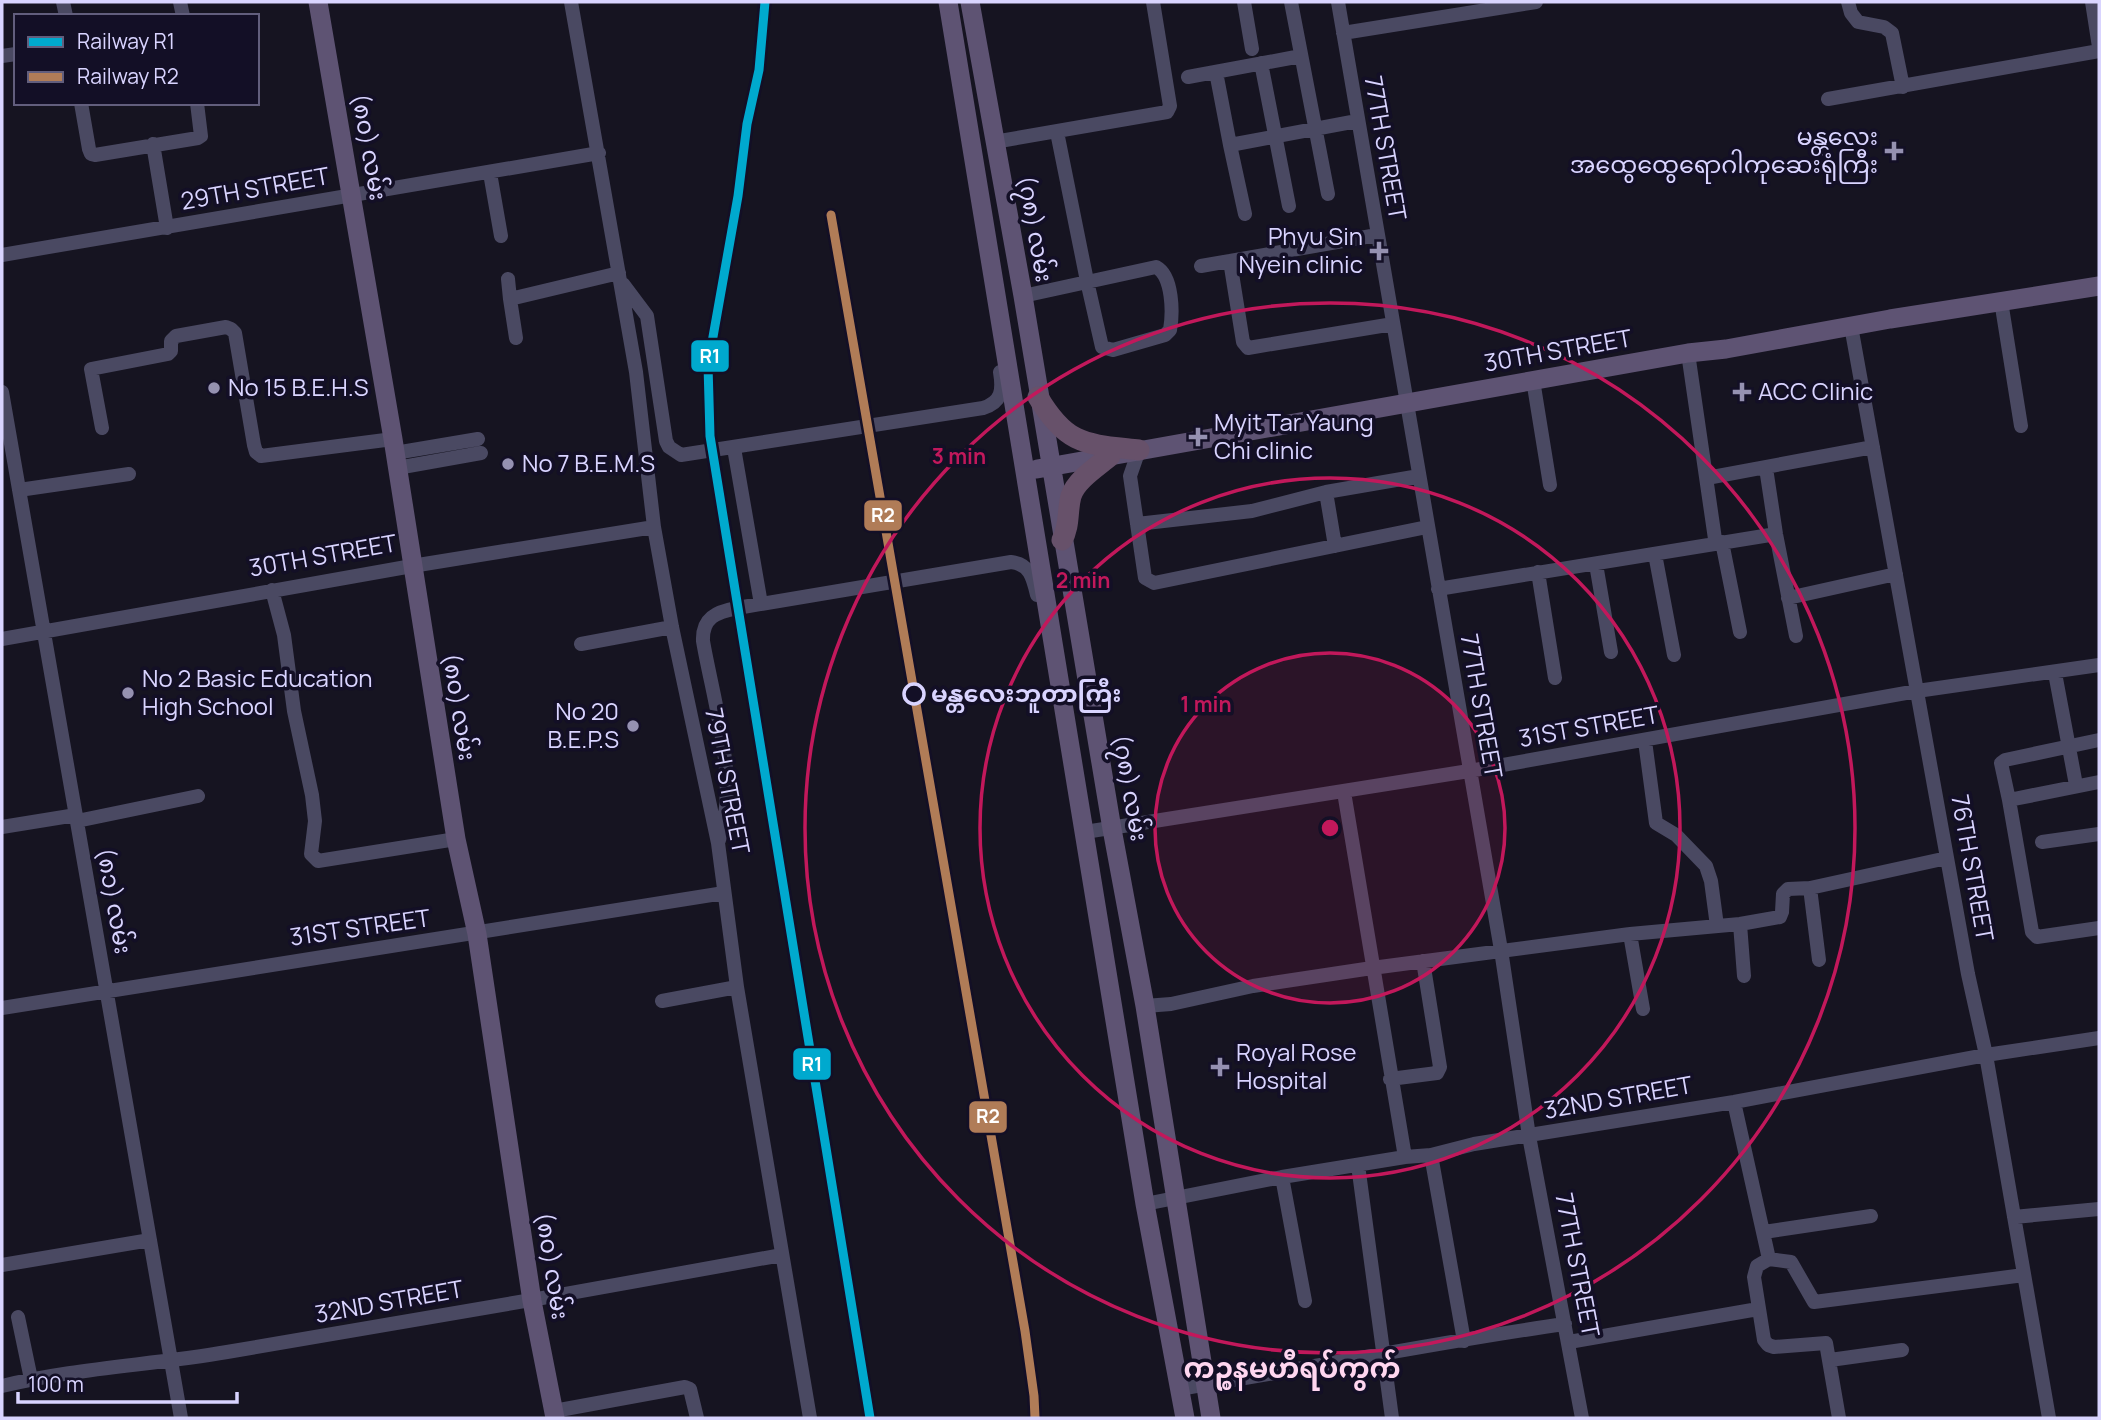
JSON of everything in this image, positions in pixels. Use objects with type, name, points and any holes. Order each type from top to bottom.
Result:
[{"type":"highway","points":[[1038,397],[1057,425],[1067,433],[1098,446],[1139,450]]},
{"type":"highway","points":[[1062,540],[1067,532],[1072,494],[1079,483],[1110,456]]},
{"type":"main road","name":"(၈၀) လမ်း","points":[[318,2],[395,453],[456,839],[477,934],[532,1301],[555,1415]]},
{"type":"main road","name":"(၇၈) လမ်း","points":[[948,2],[1145,1204],[1185,1418]]},
{"type":"main road","name":"(၇၈) လမ်း","points":[[970,2],[1023,296],[1112,829],[1145,1006],[1211,1418]]},
{"type":"main road","name":"30TH STREET","points":[[1026,471],[1688,353],[1726,349],[2099,286]]},
{"type":"street","name":"79TH STREET","points":[[571,2],[636,372],[654,527],[672,627],[718,843],[737,987],[810,1418]]},
{"type":"street","points":[[994,142],[1167,112],[1170,106],[1153,2]]},
{"type":"street","points":[[1244,2],[1252,49]]},
{"type":"street","points":[[1291,2],[1328,194]]},
{"type":"street","name":"77TH STREET","points":[[1338,2],[1501,950],[1529,1136],[1582,1418]]},
{"type":"street","points":[[1343,33],[1490,5],[1536,2]]},
{"type":"street","points":[[1849,2],[1851,13],[1858,22],[1884,27],[1892,33],[1903,87]]},
{"type":"street","points":[[1828,99],[2099,49],[2092,4]]},
{"type":"street","points":[[1188,77],[1301,56]]},
{"type":"street","points":[[1261,63],[1289,206]]},
{"type":"street","points":[[1216,72],[1245,214]]},
{"type":"street","points":[[81,105],[91,154],[198,138],[201,136],[197,105]]},
{"type":"street","points":[[1230,145],[1357,121]]},
{"type":"street","points":[[1023,296],[1087,281],[1156,267],[1163,270],[1167,278],[1172,320],[1170,330],[1165,335],[1126,346],[1106,350],[1102,346],[1087,281],[1058,132]]},
{"type":"street","points":[[153,144],[167,228]]},
{"type":"street","name":"29TH STREET","points":[[2,255],[599,153]]},
{"type":"street","points":[[490,173],[501,236]]},
{"type":"street","points":[[1201,266],[1377,234]]},
{"type":"street","points":[[510,299],[620,276],[647,316],[666,440],[674,451],[688,455],[991,405],[996,402],[1002,390],[986,260],[988,244]]},
{"type":"street","points":[[1230,261],[1243,342],[1248,348],[1393,324]]},
{"type":"street","points":[[508,279],[516,338]]},
{"type":"street","points":[[2001,301],[2021,426]]},
{"type":"street","name":"76TH STREET","points":[[1851,326],[1968,974],[1986,1055],[2049,1418]]},
{"type":"street","points":[[102,428],[91,369],[170,354],[171,341],[176,336],[226,327],[235,333],[254,445],[261,456],[395,453],[479,446]]},
{"type":"street","points":[[1688,353],[1715,539],[1740,632]]},
{"type":"street","points":[[1533,380],[1550,485]]},
{"type":"street","name":"(၈၁) လမ်း","points":[[2,392],[181,1418]]},
{"type":"street","points":[[1707,478],[1874,447]]},
{"type":"street","points":[[734,448],[761,604]]},
{"type":"street","points":[[1139,450],[1130,476],[1145,578],[1154,583],[1427,527]]},
{"type":"street","points":[[1766,468],[1796,636]]},
{"type":"street","points":[[19,490],[129,474]]},
{"type":"street","points":[[1138,524],[1252,511],[1326,492],[1419,476]]},
{"type":"street","points":[[1326,492],[1335,546]]},
{"type":"street","name":"30TH STREET","points":[[2,639],[272,590],[654,527]]},
{"type":"street","points":[[1438,589],[1776,534]]},
{"type":"street","points":[[1655,554],[1674,656]]},
{"type":"street","points":[[718,843],[726,824],[727,779],[703,641],[704,625],[715,614],[1011,562],[1021,563],[1031,573],[1055,682],[1062,694]]},
{"type":"street","points":[[1596,564],[1611,652]]},
{"type":"street","points":[[1538,572],[1555,678]]},
{"type":"street","points":[[1788,598],[1896,574]]},
{"type":"street","points":[[272,590],[284,635],[294,711],[312,795],[315,821],[312,854],[318,861],[456,839]]},
{"type":"street","points":[[580,644],[672,627]]},
{"type":"street","name":"31ST STREET","points":[[1085,832],[1469,771],[1917,691],[2099,665]]},
{"type":"street","points":[[2055,673],[2076,785]]},
{"type":"street","points":[[2099,740],[2001,763],[2032,932],[2037,937],[2099,928]]},
{"type":"street","points":[[1645,741],[1656,823],[1676,835],[1706,866],[1712,887],[1717,926]]},
{"type":"street","points":[[2008,800],[2099,782]]},
{"type":"street","points":[[1343,792],[1405,1157]]},
{"type":"street","points":[[2,827],[76,818],[198,796]]},
{"type":"street","points":[[2042,842],[2099,834]]},
{"type":"street","points":[[1145,1006],[1171,1004],[1253,986],[1501,950],[1740,924],[1780,917],[1784,891],[1810,888],[1947,858]]},
{"type":"street","points":[[1810,888],[1819,960]]},
{"type":"street","name":"31ST STREET","points":[[2,1008],[724,893]]},
{"type":"street","points":[[1740,924],[1744,976]]},
{"type":"street","points":[[1630,934],[1643,1009]]},
{"type":"street","points":[[1390,1079],[1437,1073],[1440,1067],[1423,961]]},
{"type":"street","points":[[662,1001],[737,987]]},
{"type":"street","name":"32ND STREET","points":[[1145,1204],[1282,1177],[1431,1155],[1474,1144],[1734,1102],[1986,1055],[2099,1038]]},
{"type":"street","points":[[1734,1102],[1769,1259]]},
{"type":"street","points":[[1431,1155],[1464,1341]]},
{"type":"street","points":[[1358,1164],[1392,1418]]},
{"type":"street","points":[[1282,1177],[1305,1301]]},
{"type":"street","points":[[2014,1217],[2099,1209]]},
{"type":"street","points":[[1764,1232],[1871,1216]]},
{"type":"street","points":[[2,1265],[150,1240]]},
{"type":"street","name":"32ND STREET","points":[[2,1386],[31,1379],[171,1362],[532,1301],[782,1255]]},
{"type":"street","points":[[1839,1418],[1826,1343],[1774,1347],[1764,1340],[1754,1277],[1757,1266],[1769,1259],[1791,1262],[1814,1302],[2024,1275]]},
{"type":"street","points":[[1569,1342],[1758,1309]]},
{"type":"street","points":[[18,1317],[31,1379]]},
{"type":"street","points":[[1180,1389],[1565,1324]]},
{"type":"street","points":[[1830,1360],[1902,1350]]},
{"type":"street","points":[[555,1415],[685,1387],[690,1389],[693,1396],[697,1418]]},
{"type":"rail line","name":"R1","points":[[765,2],[759,70],[747,124],[738,196],[708,365],[710,436],[870,1418]]},
{"type":"rail line","name":"R2","points":[[831,215],[1025,1331],[1035,1418]]},
{"type":"place","name":"မန္တလေး အထွေထွေရောဂါကုဆေးရုံကြီး","points":[[1894,151]]},
{"type":"place","name":"Phyu Sin Nyein clinic","points":[[1379,251]]},
{"type":"place","name":"No 15 B.E.H.S","points":[[214,388]]},
{"type":"place","name":"ACC Clinic","points":[[1742,392]]},
{"type":"place","name":"Myit Tar Yaung Chi clinic","points":[[1198,437]]},
{"type":"place","name":"No 7 B.E.M.S","points":[[508,464]]},
{"type":"place","name":"No 2 Basic Education High School","points":[[128,693]]},
{"type":"place","name":"မန္တလေးဘူတာကြီး","points":[[914,694]]},
{"type":"place","name":"No 20 B.E.P.S","points":[[633,726]]},
{"type":"place","name":"Royal Rose Hospital","points":[[1220,1067]]},
{"type":"district","name":"ကဉ္စနမဟီရပ်ကွက်","points":[[1292,1368]]}]
